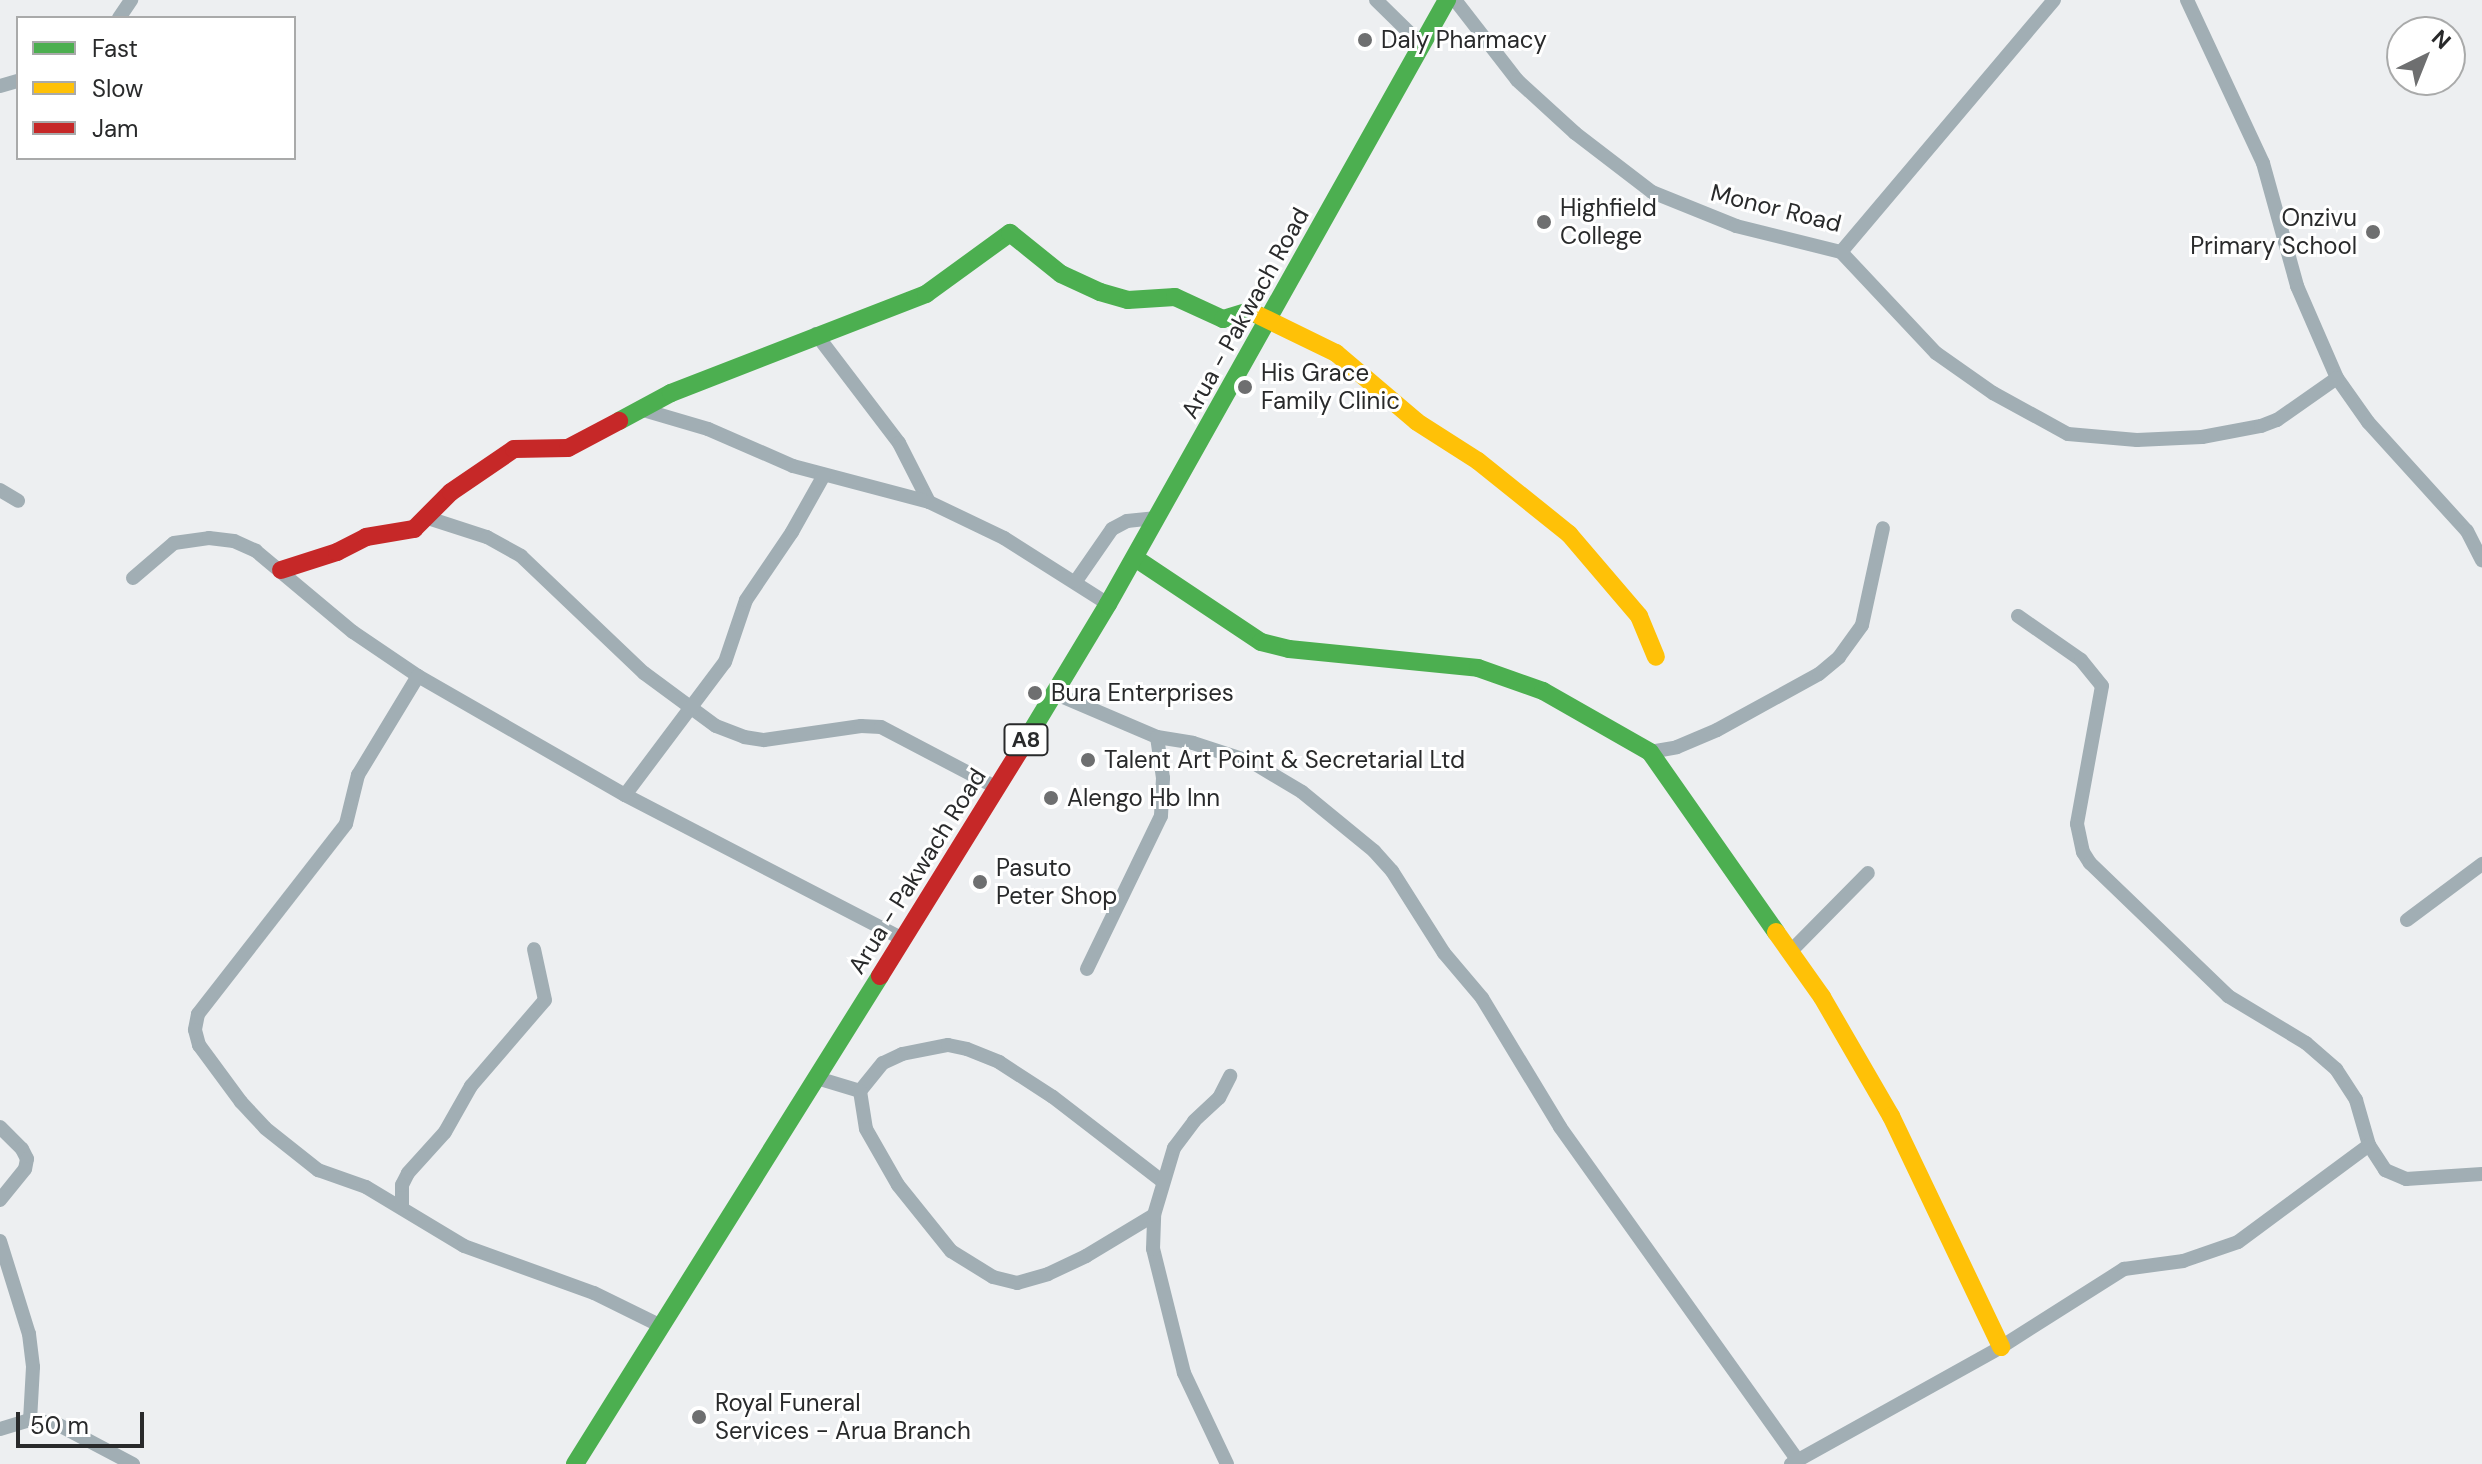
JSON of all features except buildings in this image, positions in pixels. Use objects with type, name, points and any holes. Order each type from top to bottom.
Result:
[{"type":"street","points":[[1376,0],[1422,45]]},
{"type":"street","name":"Arua - Pakwach Road","points":[[575,1464],[997,788],[1108,604],[1447,0]]},
{"type":"street","name":"Monor Road","points":[[1455,0],[1517,80],[1575,133],[1652,192],[1736,226],[1841,252],[2054,0]]},
{"type":"street","points":[[2187,0],[2254,140],[2297,286],[2337,378],[2403,464],[2467,531],[2482,560]]},
{"type":"street","points":[[281,570],[337,552],[376,534],[403,533],[428,518],[451,492],[510,450],[568,448],[671,393],[816,334],[926,294],[1010,233],[1061,274],[1100,292],[1128,300],[1171,296],[1223,319],[1250,311],[1336,353],[1417,422],[1478,461],[1569,534],[1639,616],[1656,657]]},
{"type":"street","points":[[1841,252],[1936,353],[1993,393],[2068,434],[2137,440],[2202,437],[2261,426],[2277,420],[2337,378]]},
{"type":"street","points":[[816,334],[899,443],[929,502]]},
{"type":"street","points":[[640,409],[708,429],[771,457],[824,475],[929,502],[1004,538],[1108,604]]},
{"type":"street","points":[[625,795],[729,656],[746,600],[792,532],[824,475]]},
{"type":"street","points":[[0,490],[18,501]]},
{"type":"street","points":[[428,518],[487,537],[521,556],[644,673],[689,708],[729,732],[764,740],[861,726],[891,729],[997,788]]},
{"type":"street","points":[[1076,581],[1112,529],[1127,521],[1157,518]]},
{"type":"street","points":[[1650,752],[1677,747],[1717,730],[1819,674],[1839,657],[1862,625],[1883,528]]},
{"type":"street","points":[[133,578],[174,543],[209,538],[234,541],[281,570],[353,632],[418,676],[625,795],[903,939]]},
{"type":"street","points":[[1135,558],[1261,642],[1289,649],[1478,668],[1543,691],[1650,752],[1792,950],[1891,1116],[2001,1347]]},
{"type":"street","points":[[2018,616],[2081,660],[2102,686],[2077,818],[2083,852],[2107,882],[2228,996],[2306,1043],[2336,1069],[2356,1100],[2369,1145],[2378,1162],[2397,1177],[2482,1174]]},
{"type":"street","points":[[418,676],[358,775],[346,824],[198,1014],[195,1027],[199,1045],[220,1076],[265,1128],[318,1170],[366,1187],[464,1246],[594,1293],[661,1326]]},
{"type":"street","points":[[1054,693],[1157,737],[1235,755],[1272,773],[1340,822],[1392,871],[1444,953],[1482,998],[1560,1127],[1793,1461],[1850,1433],[2001,1347],[2124,1269],[2183,1261],[2238,1242],[2369,1145]]},
{"type":"street","points":[[1087,969],[1161,816],[1163,778],[1157,737]]},
{"type":"street","points":[[2407,920],[2482,864]]},
{"type":"street","points":[[1792,950],[1868,873]]},
{"type":"street","points":[[402,1208],[402,1185],[408,1173],[445,1132],[471,1086],[545,1000],[534,949]]},
{"type":"street","points":[[1154,1215],[1086,1256],[1048,1274],[1017,1283],[993,1277],[951,1251],[898,1185],[866,1129],[860,1091],[883,1063],[902,1054],[948,1045],[967,1049],[999,1062],[1053,1097],[1162,1181]]},
{"type":"street","points":[[1227,1464],[1184,1373],[1153,1249],[1154,1215],[1162,1181],[1179,1140],[1219,1098],[1230,1076]]},
{"type":"street","points":[[817,1078],[860,1091]]},
{"type":"street","points":[[0,1127],[22,1149],[27,1159],[25,1169],[0,1200]]},
{"type":"street","points":[[0,1241],[29,1334],[33,1367],[30,1420]]},
{"type":"street","points":[[0,1429],[30,1420],[64,1426],[131,1463]]},
{"type":"traffic: fast","points":[[1020,750],[1108,604],[1447,0]]},
{"type":"traffic: fast","points":[[619,421],[671,393],[926,294],[1010,233],[1061,274],[1100,292],[1128,300],[1175,297],[1223,319],[1250,311],[1260,316]]},
{"type":"traffic: fast","points":[[1135,558],[1261,642],[1289,649],[1478,668],[1543,691],[1650,752],[1776,932]]},
{"type":"traffic: fast","points":[[575,1464],[880,976]]},
{"type":"traffic: slow","points":[[1260,316],[1336,353],[1417,422],[1478,461],[1569,534],[1639,616],[1656,657]]},
{"type":"traffic: slow","points":[[1776,932],[1822,997],[1891,1116],[2001,1347]]},
{"type":"traffic: jam","points":[[281,570],[337,552],[366,537],[414,529],[451,492],[514,449],[568,448],[619,421]]},
{"type":"traffic: jam","points":[[880,976],[1020,750]]},
{"type":"place","name":"Daly Pharmacy","points":[[1365,40]]},
{"type":"place","name":"Highfield College","points":[[1544,222]]},
{"type":"place","name":"Onzivu Primary School","points":[[2373,232]]},
{"type":"place","name":"His Grace Family Clinic","points":[[1245,387]]},
{"type":"place","name":"Bura Enterprises","points":[[1035,693]]},
{"type":"place","name":"Talent Art Point & Secretarial Ltd","points":[[1088,760]]},
{"type":"place","name":"Alengo Hb Inn","points":[[1051,798]]},
{"type":"place","name":"Pasuto Peter Shop","points":[[980,882]]},
{"type":"place","name":"Royal Funeral Services - Arua Branch","points":[[699,1417]]}]
